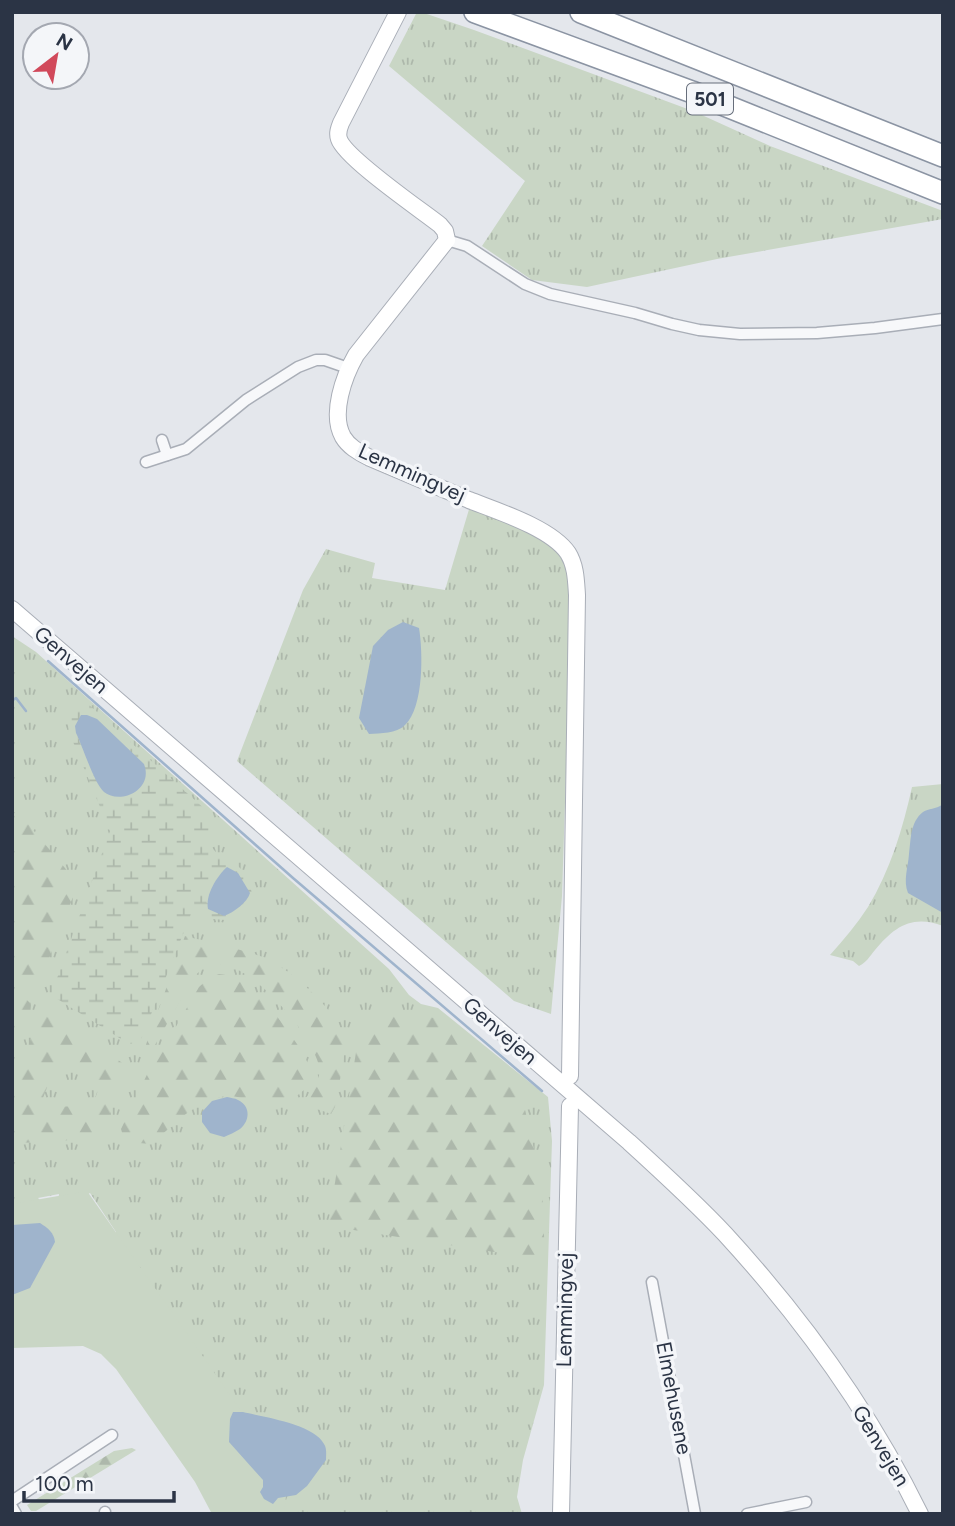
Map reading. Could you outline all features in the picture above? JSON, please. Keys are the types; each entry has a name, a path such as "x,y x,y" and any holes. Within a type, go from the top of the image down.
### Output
{"highway":[{"name":"501","path":"475,12 692,92 943,193"},
{"name":"501","path":"581,12 943,156"}],"street":[{"path":"398,12 341,123 338,136 340,142 352,157 440,225 447,240 467,246 525,285 550,295 635,313 672,324 740,334 817,333 943,319"},
{"name":"Lemmingvej","path":"447,240 348,368 339,405 340,429 355,450 370,458 548,535 569,554 575,569 577,595 570,1076"},
{"path":"146,462 186,449 246,400 298,366 316,360 348,368"},
{"path":"162,440 167,455"},
{"name":"Genvejen","path":"12,609 629,1142 693,1202 753,1266 810,1336 871,1426 920,1514"},
{"name":"Lemmingvej","path":"562,1514 570,1106"},
{"name":"Elmehusene","path":"652,1282 695,1514"},
{"path":"12,1501 112,1435"},
{"path":"747,1514 806,1502"},
{"path":"12,1507 16,1514"}],"green space":[{"path":"417,12 474,30 693,111 770,146 943,211 943,219 717,259 587,287 532,280 482,246 525,181 389,66"},
{"path":"470,506 552,542 571,576 562,896 551,1014 514,1001 237,761 303,590 326,549 375,563 372,578 445,590"},
{"path":"12,636 36,652 389,969 409,995 421,1004 438,1008 548,1097 552,1141 544,1385 523,1460 517,1497 522,1514 267,1514 113,1239 116,1232 90,1193 57,1214 59,1194 38,1198 40,1200 12,1213"},
{"path":"86,702 208,812 211,847 221,857 234,862 248,876 252,894 244,907 225,920 213,919 199,911 191,914 140,1042 129,1044 51,995 110,831 69,732 70,717","holes":["76,733 113,797 94,777","222,872 239,907 224,916 206,902"]},
{"path":"943,784 943,926 922,921 904,925 889,935 859,966 853,961 830,955 864,913 883,879 900,833 912,787"},
{"path":"12,812 23,818 75,880 76,889 36,992 12,985"},
{"path":"185,936 244,951 273,962 298,980 333,1016 341,1028 345,1044 335,1107 331,1114 301,1103 319,1077 319,1066 314,1052 304,1035 274,998 257,982 223,964 208,966 196,975 150,1054 143,1053"},
{"path":"219,974 233,976 241,981 274,1013 307,1061 310,1073 308,1084 301,1093 284,1101 230,1096 211,1100 183,1116 151,1144 124,1139 121,1129 153,1062 199,987"},
{"path":"12,995 31,1004 23,1033 12,1045"},
{"path":"40,1013 52,1013 128,1067 101,1136 53,1142 12,1143 12,1093","holes":["59,1057 99,1087 93,1105 39,1108"]},
{"path":"385,1014 438,1018 519,1083 542,1185 545,1260 328,1226 358,1040"},
{"path":"87,1191 288,1478 284,1514 212,1514 195,1482 116,1369 101,1354 83,1346 12,1348 12,1204"},
{"path":"132,1448 136,1450 36,1511 31,1511 27,1505 114,1451"}],"water":[{"path":"403,622 419,628 421,679 416,706 401,728 369,734 359,718 373,646 388,630"},
{"path":"81,715 97,719 144,764 144,781 134,793 111,796 100,787 76,733 75,726"},
{"path":"943,804 943,913 908,893 906,879 913,826 923,812"},
{"path":"227,867 238,873 250,893 240,907 224,916 208,909 208,898 219,875"},
{"path":"227,1097 242,1103 248,1114 240,1129 224,1137 210,1133 202,1122 202,1112 212,1101"},
{"path":"40,1223 50,1231 55,1242 30,1288 12,1295 12,1225"},
{"path":"233,1412 275,1419 310,1431 325,1446 326,1460 307,1486 296,1495 278,1498 273,1504 264,1499 260,1492 263,1480 229,1442"}],"waterway":[{"path":"48,661 293,878 542,1091"},
{"path":"12,704 16,698 26,711"},
{"path":"12,712 12,722"}]}
